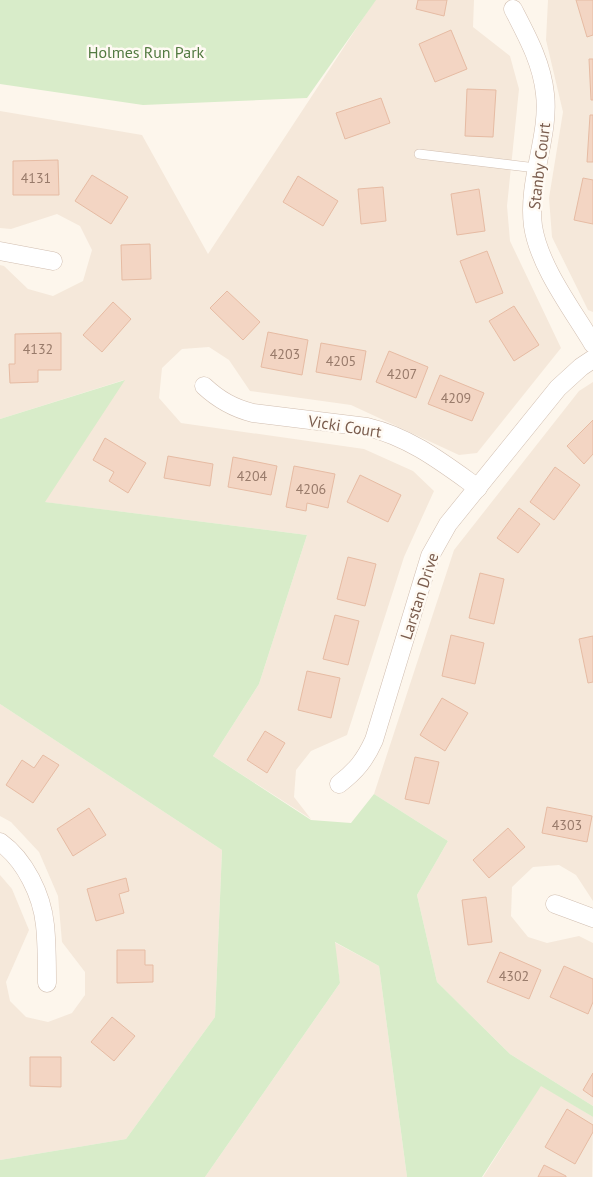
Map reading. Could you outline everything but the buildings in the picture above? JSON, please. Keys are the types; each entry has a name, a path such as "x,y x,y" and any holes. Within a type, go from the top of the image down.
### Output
{"street":[{"name":"Stanby Court","path":"514,9 536,56 546,95 545,116 532,202 533,226 539,249 548,268 593,344"},
{"path":"0,251 53,261"},
{"name":"Larstan Drive","path":"339,784 353,773 365,758 374,740 434,548 448,524 558,388 593,359"},
{"name":"Vicki Court","path":"204,386 226,404 253,413 367,426 385,431 402,438 438,459 478,488"},
{"path":"0,842 20,863 32,882 41,903 45,924 48,983"},
{"path":"555,904 593,918"}],"lane":[{"path":"419,154 536,168"}],"shaded area":[{"path":"375,0 474,0 473,27 510,56 519,89 507,206 510,241 561,348 477,453 459,455 351,405 250,391 229,360 209,347 182,349 162,368 159,398 181,423 364,449 413,471 434,491 404,557 347,735 311,751 296,770 294,797 311,819 213,756 259,684 307,535 44,502 124,380 0,419 0,265 4,266 28,289 53,296 83,281 92,250 80,226 57,214 11,229 0,228 0,111 142,135 208,254"},
{"path":"548,0 593,0 593,312 588,310 552,237 549,198 563,112 546,40"},
{"path":"593,382 593,901 576,875 559,865 533,867 512,887 511,916 528,937 547,943 579,936 593,943 593,1106 510,1054 437,982 417,895 448,841 374,794 454,550 579,391"},
{"path":"0,704 222,850 215,1017 126,1139 0,1160 0,875 12,889 29,930 6,982 10,1001 26,1017 48,1022 72,1013 85,995 85,972 62,942 58,896 39,852 11,822 0,816"},
{"path":"334,942 379,966 407,1177 205,1177 340,983"},
{"path":"541,1085 593,1117 592,1177 483,1177"}],"green space":[{"name":"Holmes Run Park","path":"0,0 376,0 307,98 143,105 0,84"},
{"path":"125,380 45,502 307,535 259,684 213,756 311,820 351,823 374,794 448,841 417,895 437,982 510,1054 593,1106 593,1117 541,1086 482,1177 407,1177 379,966 335,942 340,983 205,1177 0,1177 0,1160 126,1139 215,1017 222,850 0,704 0,419"}]}
